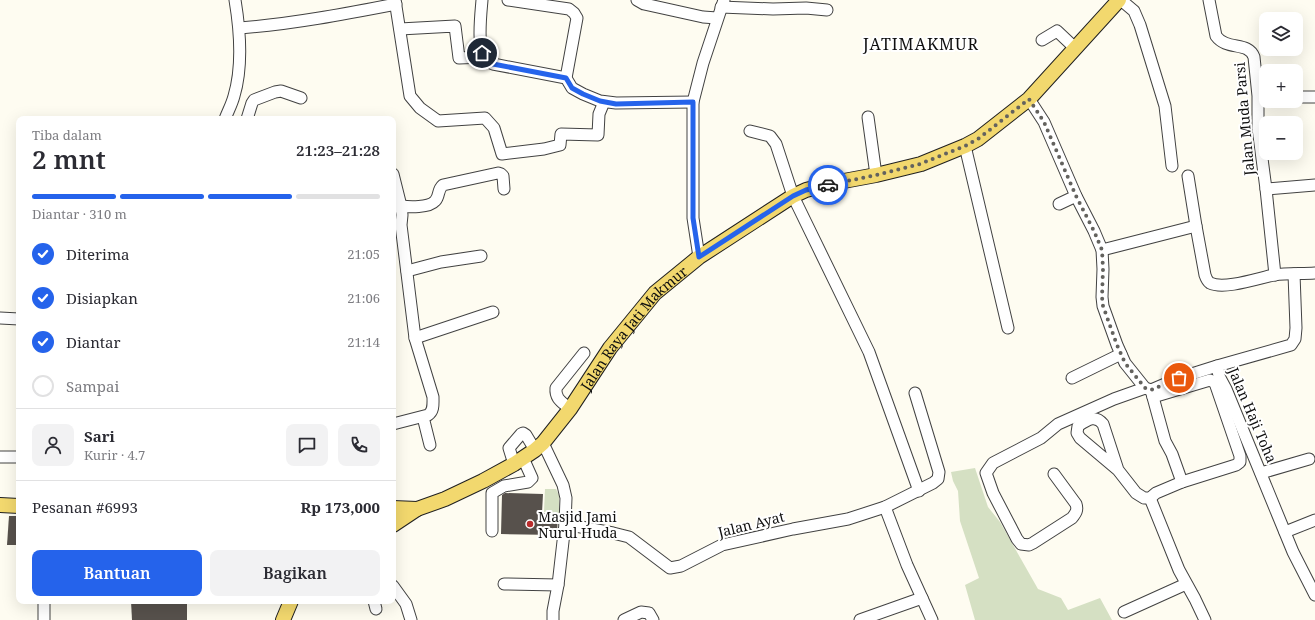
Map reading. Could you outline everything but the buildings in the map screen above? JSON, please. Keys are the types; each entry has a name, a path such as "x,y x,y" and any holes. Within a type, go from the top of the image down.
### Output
{"main road":[{"name":"Jalan Raya Jati Makmur","path":"396,508 417,508 445,499 483,482 519,461 539,446 570,409 610,348 655,293 699,257 793,196 806,190 833,183 876,175 920,164 965,146 978,139 1029,99 1120,0"},
{"path":"0,505 16,506"},
{"path":"396,523 417,508"},
{"path":"283,620 290,604"}],"street":[{"path":"226,116 234,96 238,74 240,28 235,0"},
{"path":"482,0 480,33 482,53 486,60 493,64 566,78"},
{"path":"508,0 569,9 574,13 577,18 566,78 572,88 604,102 616,104 693,102"},
{"path":"637,0 644,4 703,17 717,18"},
{"path":"1120,0 1134,11 1140,25 1165,106 1172,166"},
{"name":"Jalan Muda Parsi","path":"1209,0 1216,36 1220,41 1248,49 1252,52 1259,81"},
{"path":"240,28 308,20 395,2 410,96 420,108 438,121 485,118 494,128 502,154 544,149 560,145 561,134 598,135 599,114 604,102"},
{"path":"699,257 693,218 693,102 703,63 723,3 773,9 806,8 827,10"},
{"path":"400,29 455,26 459,58 484,57"},
{"path":"1042,40 1057,31 1075,48"},
{"path":"248,116 254,100 275,92 281,91 301,98"},
{"path":"1303,97 1315,97"},
{"path":"1029,99 1044,122 1076,196 1102,250 1103,306 1125,363 1150,392 1165,442 1172,454 1182,482"},
{"name":"Jalan Muda Parsi","path":"1260,108 1258,128 1275,275"},
{"path":"868,117 876,175"},
{"path":"750,131 770,136 776,144 793,196 869,352 919,491"},
{"path":"965,146 1008,328"},
{"path":"397,207 431,204 438,196 439,188 443,185 498,173 503,176 504,189"},
{"path":"1188,176 1204,272 1206,279 1209,282 1226,284 1251,282 1275,275 1315,273"},
{"path":"1266,189 1315,185"},
{"path":"1059,204 1076,196"},
{"path":"396,423 423,417 432,412 434,405 433,397 414,338 401,225 402,215 397,207"},
{"path":"1102,250 1196,226"},
{"path":"407,271 441,262 481,256"},
{"path":"1217,366 1291,345 1295,339 1296,328 1294,274"},
{"path":"414,338 493,312"},
{"path":"0,318 16,319"},
{"path":"570,409 557,398 556,388 584,353"},
{"path":"1072,378 1121,354"},
{"name":"Jalan Haji Toha","path":"1150,392 1179,378 1217,366 1219,376 1226,389 1293,552 1315,595"},
{"path":"1054,474 1076,504 1076,512 1072,518 1029,545 1021,544 993,493 987,476 986,473 993,463 1041,438 1058,424 1114,399 1210,380 1215,383 1240,456 1240,462 1236,466 1182,482 1156,493 1150,498 1144,498 1136,493 1118,470 1080,438 1077,433 1078,426 1093,418 1100,420 1103,424 1118,470"},
{"name":"Jalan Ayat","path":"565,524 613,532 629,537 670,568 681,566 722,545 793,529 848,519 885,507 919,491 938,479 939,472 914,393"},
{"path":"423,417 430,445"},
{"path":"492,493 504,486 528,482 532,478 509,448 520,434 526,435 539,446 564,485 566,498 565,524 553,620"},
{"path":"0,457 16,457"},
{"path":"1261,473 1309,460"},
{"path":"483,482 492,493 492,531"},
{"path":"1150,498 1179,570 1205,620"},
{"path":"885,507 907,565 932,620"},
{"path":"1285,532 1315,520"},
{"path":"504,584 558,585"},
{"path":"1124,612 1186,584"},
{"path":"396,590 406,604 411,620"},
{"path":"860,620 922,598"},
{"path":"44,604 44,620"},
{"path":"624,620 641,612 649,613 653,620"}],"green space":[{"path":"975,468 988,507 1000,522 1038,589 1061,598 1068,610 1100,598 1112,620 975,620 965,585 979,578 960,521 958,491 953,481 951,472"},
{"path":"545,489 556,489 559,495 559,513 544,512"}],"way so far":[{"path":"828,185 920,164 965,146 978,139 1029,99 1044,122 1076,196 1102,250 1103,306 1125,363 1141,384 1145,388 1151,390 1179,378"}],"place":[{"name":"Masjid Jami Nurul Huda","path":"530,524"}],"district":[{"name":"JATIMAKMUR","path":"921,44"}],"route":[{"path":"482,53 486,60 493,64 566,78 572,88 600,101 616,104 693,102 693,218 699,257 793,196 806,190 828,185"}]}
